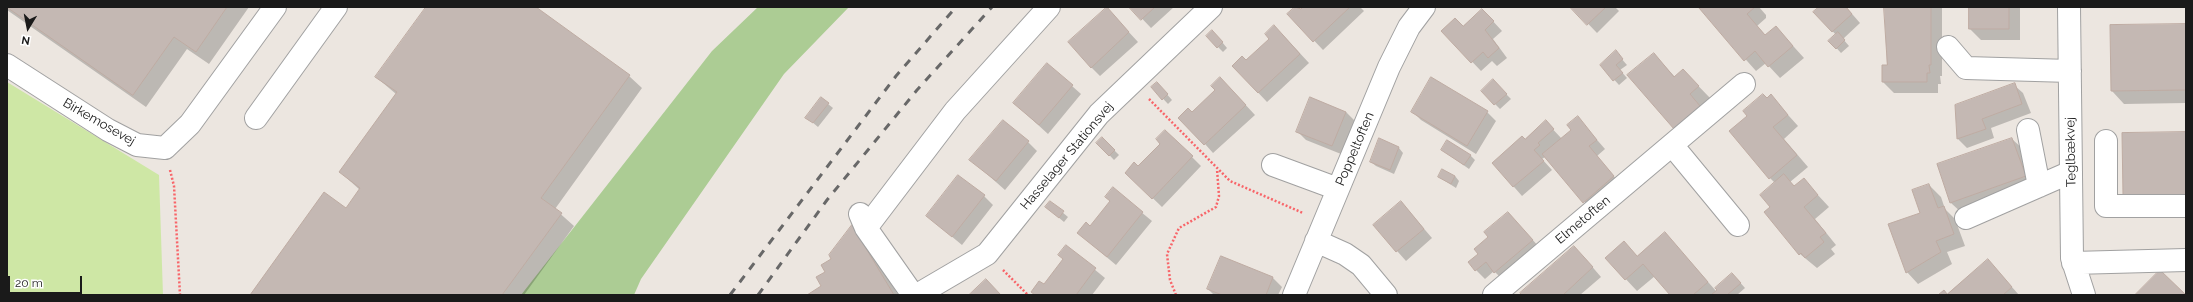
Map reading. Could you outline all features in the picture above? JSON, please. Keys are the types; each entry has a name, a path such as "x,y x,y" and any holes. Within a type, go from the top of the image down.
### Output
{"street":[{"path":"164,148 190,124 275,7"},
{"path":"256,118 336,7"},
{"path":"913,295 863,221 955,111 1049,7"},
{"name":"Hasselager Stationsvej","path":"917,295 987,254 1099,114 1210,7"},
{"name":"Poppeltoften","path":"1294,295 1389,67 1409,27 1424,7"},
{"name":"Teglbækvej","path":"2069,7 2073,263 2084,295"},
{"path":"1948,47 1966,68 2070,71"},
{"name":"Birkemosevej","path":"7,65 108,130 137,145 164,148"},
{"name":"Elmetoften","path":"1494,295 1744,84"},
{"path":"2028,130 2039,186"},
{"path":"2106,141 2106,206 2186,206"},
{"path":"1672,145 1738,225"},
{"path":"1273,165 1338,189"},
{"path":"1966,218 2071,172"},
{"path":"2071,198 2106,199"},
{"path":"1320,231 1345,254 1361,265 1386,295"},
{"path":"2073,263 2186,260"}],"path":[{"path":"1132,82 1230,181 1320,231"},
{"path":"164,148 174,186 180,295"},
{"path":"1176,295 1170,280 1167,254 1179,228 1216,207 1219,196 1217,168"},
{"path":"987,254 1028,295"}],"green space":[{"path":"758,7 849,7 784,74 641,279 634,295 521,295 712,51"},
{"path":"7,82 159,175 163,295 7,295"}],"building":[{"path":"7,7 227,7 196,52 174,37 133,95"},
{"path":"426,7 536,7 630,75 541,198 562,213 502,295 250,295 324,192 346,208 360,188 339,172 397,92 375,77"},
{"path":"1107,7 1129,32 1091,68 1068,42"},
{"path":"1129,7 1155,7 1141,20"},
{"path":"1295,7 1301,9 1303,7 1350,7 1313,42 1287,14"},
{"path":"1570,7 1606,7 1587,25"},
{"path":"1755,7 1747,14 1765,35 1776,26 1793,46 1768,67 1755,51 1744,61 1699,8"},
{"path":"1819,7 1846,7 1852,14 1832,32 1813,12"},
{"path":"1884,7 1931,7 1931,65 1929,65 1930,73 1927,73 1927,82 1882,82 1882,65 1887,65"},
{"path":"1969,7 2009,7 2009,29 1969,29"},
{"path":"1482,9 1494,21 1485,30 1499,48 1488,58 1483,52 1471,63 1441,31 1455,18 1463,26"},
{"path":"2186,24 2186,90 2111,91 2110,25"},
{"path":"1274,25 1300,54 1258,93 1232,66 1242,56 1246,60 1269,39 1265,34"},
{"path":"1212,30 1223,42 1217,48 1206,36"},
{"path":"1838,32 1845,40 1836,49 1828,41"},
{"path":"1616,50 1623,59 1616,65 1623,73 1613,81 1600,65"},
{"path":"1654,53 1674,77 1683,69 1699,86 1690,94 1700,106 1674,129 1627,75"},
{"path":"1047,63 1073,85 1039,125 1013,103"},
{"path":"1220,77 1246,105 1204,145 1178,118 1188,108 1192,112 1215,90 1211,86"},
{"path":"1431,77 1488,111 1467,146 1411,112"},
{"path":"1493,79 1507,94 1494,105 1481,91"},
{"path":"1157,82 1168,94 1162,100 1151,87"},
{"path":"2015,83 2022,104 1982,119 1986,129 1957,139 1955,105"},
{"path":"1763,94 1767,98 1771,94 1788,115 1773,127 1797,155 1769,179 1729,131 1747,116 1743,111"},
{"path":"821,97 829,103 813,123 805,118"},
{"path":"1310,97 1346,112 1332,146 1296,132"},
{"path":"1578,116 1597,140 1589,146 1614,176 1583,203 1542,154 1571,130 1567,125"},
{"path":"1003,120 1029,141 996,181 969,160"},
{"path":"1546,120 1554,129 1538,143 1540,145 1534,150 1544,161 1513,187 1492,163 1522,136 1525,139"},
{"path":"1165,130 1193,156 1152,199 1125,173 1134,162 1138,166 1160,144 1156,139"},
{"path":"2186,132 2186,195 2123,195 2122,133"},
{"path":"1102,137 1115,150 1109,156 1096,143"},
{"path":"1379,138 1399,147 1390,170 1370,162"},
{"path":"2012,138 2026,176 1950,203 1937,164"},
{"path":"1447,140 1471,155 1464,165 1441,150"},
{"path":"1442,169 1455,176 1451,184 1438,177"},
{"path":"1784,174 1794,186 1804,178 1818,195 1804,207 1826,233 1820,237 1824,242 1805,258 1801,253 1799,255 1764,212 1770,207 1760,195"},
{"path":"958,175 985,195 952,237 926,216"},
{"path":"1929,184 1938,208 1944,206 1954,234 1936,241 1941,252 1906,273 1888,224 1920,213 1912,190"},
{"path":"1113,187 1143,212 1107,257 1077,233 1086,222 1090,226 1110,201 1105,197"},
{"path":"1050,201 1064,211 1059,218 1045,207"},
{"path":"1401,201 1424,229 1396,252 1373,225"},
{"path":"1508,212 1533,240 1494,273 1486,262 1475,271 1468,262 1478,254 1474,249 1488,237 1484,232"},
{"path":"852,225 894,295 807,295 821,286 816,277 825,272 821,265 831,259 829,255"},
{"path":"1665,232 1708,282 1693,295 1670,295 1643,264 1625,280 1605,258 1624,241 1637,256"},
{"path":"1066,245 1096,268 1076,295 1035,295 1031,292 1039,281 1044,284 1063,259 1058,255"},
{"path":"1574,246 1593,267 1563,295 1522,295 1520,293"},
{"path":"1221,256 1273,277 1266,295 1222,295 1207,289"},
{"path":"1988,259 2012,287 2003,295 1938,295 1944,290 1947,294"},
{"path":"2160,270 2186,295 2135,295"},
{"path":"1732,273 1741,283 1727,295 1711,295 1717,290 1715,288"},
{"path":"986,279 1001,295 969,295"}],"railway":[{"path":"730,295 896,76 956,7"},
{"path":"758,295 827,200 917,90 992,7"}]}
